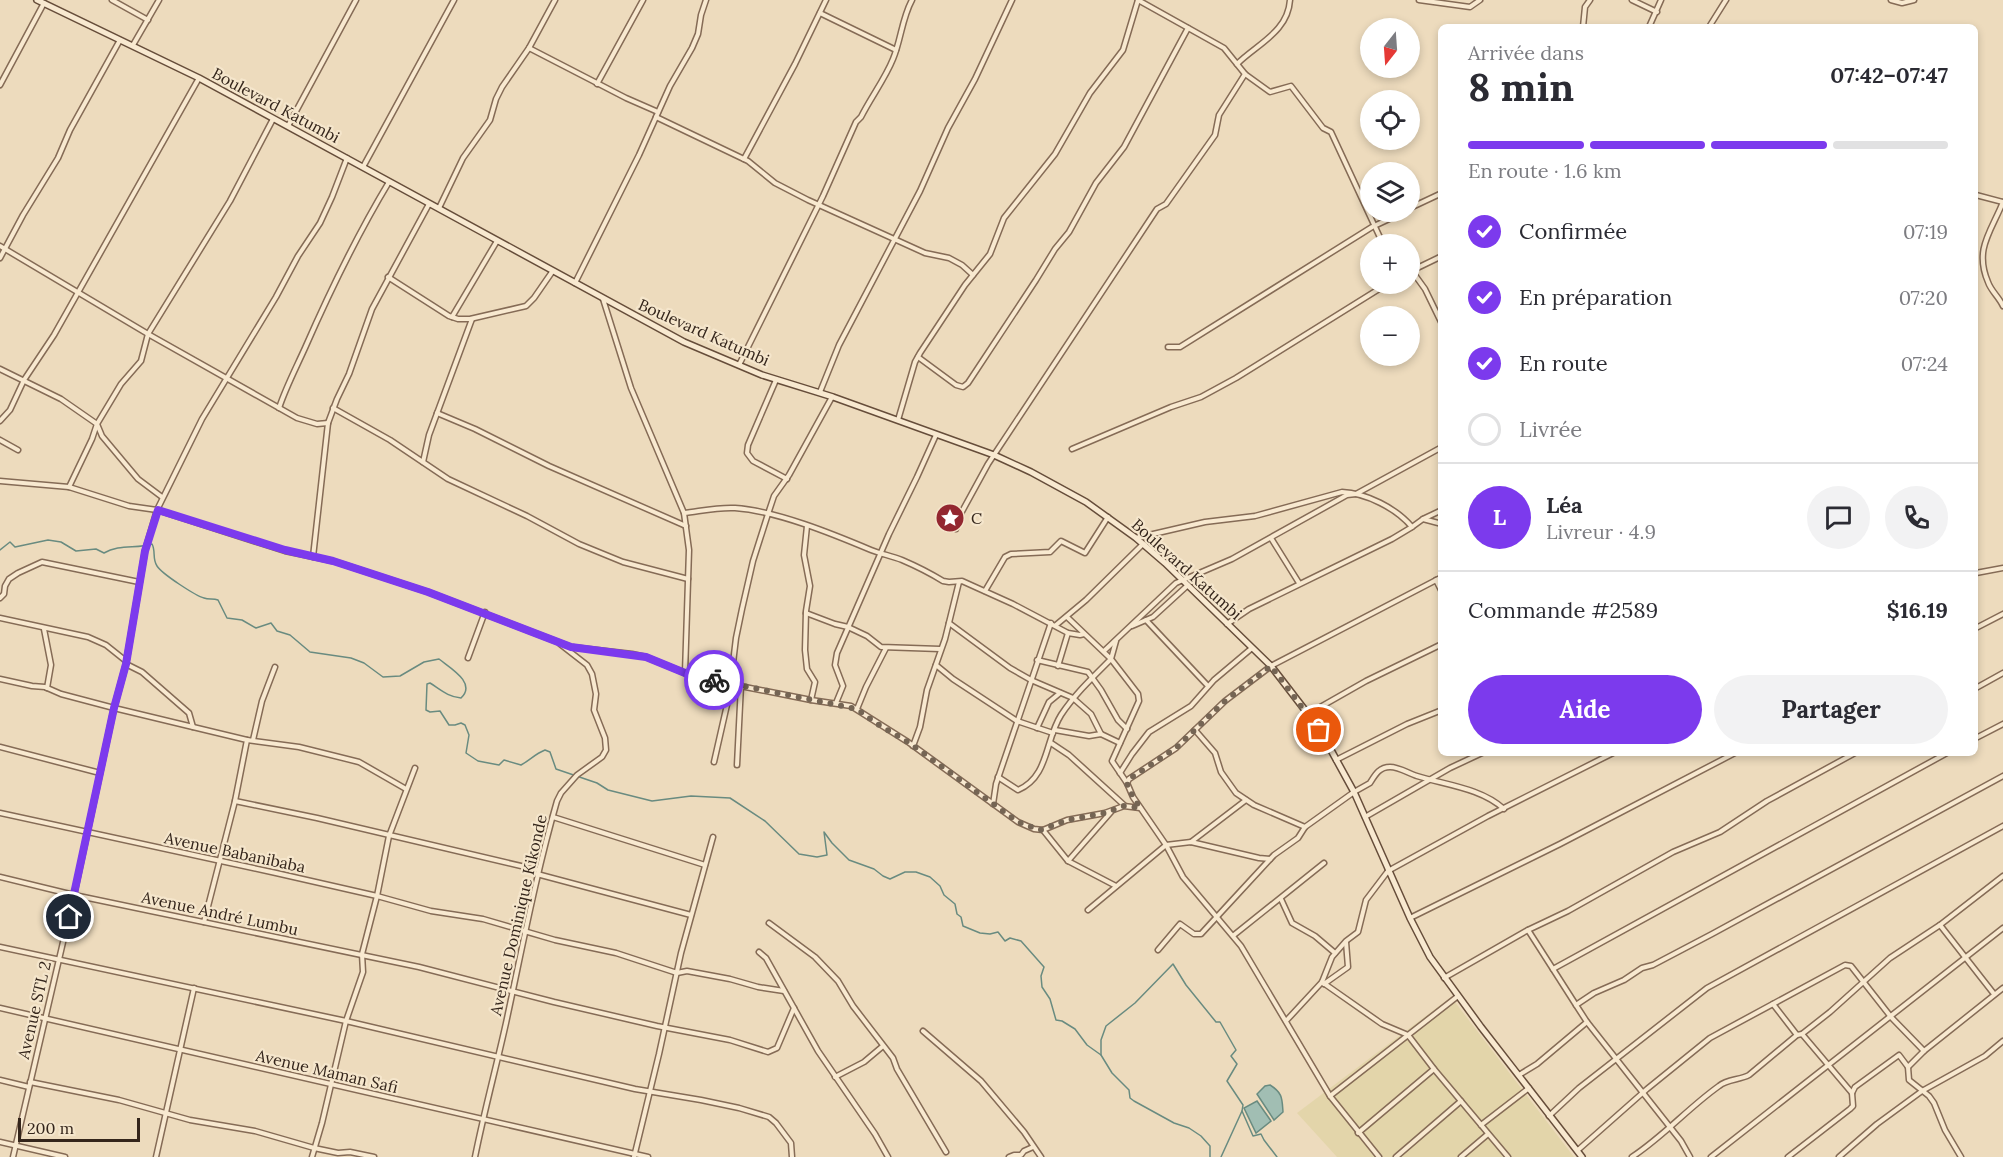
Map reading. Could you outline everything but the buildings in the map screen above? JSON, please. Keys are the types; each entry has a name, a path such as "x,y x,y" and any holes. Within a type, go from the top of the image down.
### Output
{"street":[{"name":"Boulevard Katumbi","path":"37,0 200,78 498,240 574,284 675,337 739,365 994,455 1049,481 1108,517 1136,538 1189,585 1271,666 1308,714 1354,792 1410,918 1444,978 1582,1157"},
{"path":"112,0 148,20"},
{"path":"133,45 159,0"},
{"path":"288,126 356,0"},
{"path":"363,167 454,0"},
{"path":"439,208 464,158 490,120 502,87 529,48 555,0"},
{"path":"597,84 643,0"},
{"path":"574,284 639,155 675,76 692,48 698,34 706,0"},
{"path":"744,159 825,0"},
{"path":"739,365 819,204 856,122 887,73 912,0"},
{"path":"820,393 844,335 920,191 948,128 1012,0"},
{"path":"898,420 918,357 972,275 990,254 1004,218 1055,154 1090,93 1123,50 1138,0 1224,48 1245,74 1270,92 1291,86 1323,128 1331,132 1378,234"},
{"path":"1237,64 1274,35 1289,12 1290,0"},
{"path":"1419,0 1470,7 1480,0"},
{"path":"1583,24 1585,7 1590,0"},
{"path":"1632,0 1657,12"},
{"path":"1651,24 1661,0"},
{"path":"1711,24 1726,0"},
{"path":"1891,0 1902,3 1914,0"},
{"path":"0,85 44,3"},
{"path":"820,13 896,50"},
{"path":"918,357 956,385 963,387 968,383 1054,249 1068,232 1096,183 1124,147 1188,28"},
{"path":"0,258 58,158 70,130 120,40"},
{"path":"529,48 597,84 658,112"},
{"path":"956,529 959,518 994,455 1157,209 1166,204 1215,135 1219,116 1245,74"},
{"path":"0,421 10,410 24,380 54,335 200,78"},
{"path":"656,117 744,159 775,183 925,253 949,258 965,267 972,275"},
{"path":"69,486 97,424 121,384 141,362 148,334 230,201 273,119"},
{"path":"158,510 202,419 276,297 298,256 320,223 346,158"},
{"path":"279,408 338,278 368,217 389,182"},
{"path":"1420,203 1438,195"},
{"path":"1978,196 2003,202 1997,217 1992,222 1982,256 1989,286 1999,297 2003,306"},
{"path":"313,557 328,423 349,374 372,309 429,204"},
{"path":"1168,347 1180,347 1383,222"},
{"path":"452,317 498,240"},
{"path":"0,246 148,334 297,418 317,424 328,423"},
{"path":"1420,267 1438,258"},
{"path":"388,277 452,317 472,319 526,306 552,272"},
{"path":"1420,283 1438,314"},
{"path":"1072,449 1171,407 1201,397 1236,378 1371,294"},
{"path":"603,299 631,388 684,513 688,541 685,673"},
{"path":"423,462 427,441 472,319"},
{"path":"0,369 61,399 97,424 102,436 138,479 162,498"},
{"path":"777,379 748,445 747,453 753,461 787,479"},
{"path":"714,762 731,683 742,609 753,561 768,514 774,496 787,479 832,396"},
{"path":"333,408 379,433 448,479 527,516 585,547 623,562 688,579"},
{"path":"437,413 567,474 686,526"},
{"path":"836,704 843,686 835,665 836,658 892,526 909,495 936,435"},
{"path":"0,440 18,450"},
{"path":"1104,651 1166,591 1182,580 1232,559 1347,495 1356,494 1438,449"},
{"path":"0,481 69,486 129,506 158,510 285,550 333,561 485,612 581,649 646,657 685,673 857,709 1027,827 1043,830 1067,820 1111,812 1124,806 1140,808"},
{"path":"1136,538 1205,522 1255,516 1342,492 1356,494 1381,504 1405,518 1412,527"},
{"path":"684,513 733,508 768,514 846,538 882,554 903,560 943,581 959,582 985,591 1068,633 1080,636 1084,634"},
{"name":"Avenue STL 2","path":"13,1157 126,663 145,551 158,510"},
{"path":"1227,624 1249,609 1375,548 1438,512"},
{"path":"985,591 1001,563 1011,554 1050,552 1061,541 1085,553 1108,517"},
{"path":"1423,519 1438,524"},
{"path":"807,526 804,555 810,586 806,613 805,650 807,669 815,682 811,700"},
{"path":"1271,538 1299,584"},
{"path":"1056,625 1143,544"},
{"path":"0,598 4,594 9,579 42,562 139,582"},
{"path":"1978,573 2003,568"},
{"path":"1126,783 1137,773 1176,748 1225,701 1271,666 1436,580 1438,584"},
{"path":"913,746 959,582"},
{"path":"1128,628 1146,620 1189,585"},
{"path":"468,658 485,612"},
{"path":"806,613 848,627 886,648 941,649"},
{"path":"1978,627 2003,614"},
{"path":"0,618 98,640 141,672 189,713 193,727"},
{"path":"1066,618 1104,651 1138,694 1137,708 1112,761 1140,808 1166,845 1183,877 1234,935 1330,1096 1378,1157"},
{"path":"1146,620 1208,686"},
{"path":"949,623 1010,668 1031,680 1073,698 1091,714 1101,734"},
{"path":"993,804 998,777 1051,623"},
{"path":"35,627 45,636"},
{"path":"44,629 51,665 47,688"},
{"path":"1058,666 1068,633"},
{"name":"Avenue Dominique Kikonde","path":"475,1157 538,872 557,801 577,775 602,757 606,750 605,738 594,710 596,694 592,674 587,665 554,640"},
{"path":"998,777 1014,789 1018,790 1027,786 1042,765 1061,715 1073,698 1111,659 1116,641"},
{"path":"1308,714 1366,681 1438,646"},
{"path":"857,709 886,648"},
{"path":"1120,773 1149,732 1191,706 1208,686 1252,648"},
{"path":"1037,660 1086,671 1118,720 1127,729"},
{"path":"936,665 952,679 1017,721 1054,732 1089,736 1101,734 1120,742"},
{"path":"204,922 250,740 275,667"},
{"path":"1978,687 2003,673"},
{"path":"0,679 47,688 61,694 193,727 250,740 299,747 359,762 406,789"},
{"path":"737,765 741,685"},
{"path":"1037,728 1050,702 1060,693"},
{"path":"1335,760 1407,724 1438,712"},
{"path":"1978,737 2003,724"},
{"path":"1195,730 1215,753 1221,772 1236,793 1246,800 1305,827"},
{"path":"1051,742 1069,755 1124,806"},
{"path":"0,747 100,774"},
{"path":"1365,817 1476,756"},
{"path":"1323,983 1335,953 1358,932 1366,900 1388,871 1453,834 1607,756"},
{"path":"1410,918 1560,844 1729,756"},
{"path":"1444,978 1673,852 1720,831 1767,801 1850,756"},
{"path":"1553,969 1942,756"},
{"path":"1158,950 1179,925 1182,924 1198,935 1270,859 1291,845 1305,827 1370,783 1377,771 1388,767 1488,798 1504,809"},
{"path":"312,1157 346,1021 362,977 364,968 362,954 377,896 388,836 415,768"},
{"path":"1576,1005 1594,993 1712,934 2003,776"},
{"path":"1191,842 1246,800"},
{"path":"235,801 443,847 691,915"},
{"path":"1068,861 1111,812"},
{"name":"Avenue Babanibaba","path":"0,813 377,896 431,911 483,919 563,942 616,953 677,973 687,971 784,991"},
{"path":"554,817 705,865"},
{"path":"1549,1116 1579,1088 1707,987 2003,826"},
{"path":"1043,830 1068,861 1116,886"},
{"path":"634,1155 691,915 713,837"},
{"path":"1088,910 1166,845 1191,842 1270,859"},
{"path":"1258,858 1266,864"},
{"path":"1234,935 1324,863"},
{"path":"1632,1157 1645,1150 1721,1084 1742,1079 1749,1074 1830,1012 1890,958 1940,925 2003,876"},
{"name":"Avenue André Lumbu","path":"0,878 362,954 664,1028 730,1040 771,1051 779,1044 794,1008"},
{"path":"1281,899 1292,923 1315,936 1335,953"},
{"path":"769,923 815,957 838,981 853,1006 893,1058 897,1069 946,1152"},
{"path":"1940,925 1994,994"},
{"path":"1711,1157 2003,928"},
{"path":"1528,930 1587,1022 1681,1140 1690,1157"},
{"path":"1286,1021 1323,983 1348,967 1346,941"},
{"path":"0,947 346,1021 770,1117 791,1143 792,1157"},
{"path":"759,952 765,958 818,1051 888,1157"},
{"path":"1578,1150 1710,1038 1847,964 1851,966 1891,1017 1924,1051"},
{"path":"1323,983 1372,1018 1408,1035 1508,1157"},
{"path":"156,1157 194,988"},
{"path":"1908,1067 1924,1051 2003,988"},
{"path":"1330,1096 1458,996"},
{"path":"1773,1004 1852,1093"},
{"name":"Avenue Maman Safi","path":"0,1008 648,1157"},
{"path":"1519,1075 1537,1064 1587,1022"},
{"path":"923,1031 981,1081 1015,1121 1041,1157"},
{"path":"1839,1157 1877,1124 1922,1091 1985,1056 2003,1041"},
{"path":"836,1077 864,1062 884,1046"},
{"path":"1788,1157 1850,1109 1853,1106 1852,1093 1855,1087 1899,1054 1908,1067 1909,1080 1934,1103 1945,1130 1961,1157"},
{"path":"1358,1133 1434,1069"},
{"path":"0,1080 119,1100 190,1120 255,1131 315,1148 374,1157"},
{"path":"1481,1125 1528,1088"},
{"path":"1396,1157 1461,1101"},
{"path":"1461,1157 1488,1134"},
{"path":"0,1142 65,1157"},
{"path":"1010,1157 1021,1155 1024,1150 1033,1147"}],"shaded area":[{"path":"1451,997 1574,1157 1337,1157 1297,1113"},
{"path":"1270,1085 1280,1094 1282,1103 1283,1112 1274,1120 1257,1094 1265,1086"},
{"path":"1257,1101 1271,1121 1256,1133 1244,1108"}],"waterway":[{"path":"0,550 10,542 15,547 48,540 61,542 76,551 96,549 104,553 116,548 152,544 154,558 160,570 194,593 206,599 218,600 227,618 242,620 256,628 271,623 277,631 290,635 310,652 351,658 364,663 383,677 400,676 424,662 439,659 464,681 465,692 461,698 456,697 430,683 427,684 426,710 440,711 449,725 461,723 465,725 469,735 466,753 478,761 499,765 504,760 521,765 545,750 550,752 556,769 597,783 608,790 652,801 691,796 730,798 765,821 799,854 817,857 827,855 824,832 849,860 874,869 890,879 905,872 916,872 930,877 940,886 944,895 955,904 963,926 980,933 998,932 1005,941 1010,938 1021,941 1044,967 1041,976 1042,987 1050,999 1056,1020 1075,1029 1087,1045 1101,1055 1112,1073 1129,1090 1130,1098 1201,1136 1210,1146 1210,1157"},
{"path":"1101,1055 1101,1040 1106,1026 1135,1003 1173,964 1186,985 1216,1022 1220,1022 1236,1050 1231,1056 1237,1064 1227,1081 1243,1105 1242,1111 1253,1136 1261,1134 1277,1157"},
{"path":"1221,1157 1242,1111"}],"way so far":[{"path":"714,680 798,698 851,706 908,742 1018,822 1034,830 1043,830 1084,815 1111,812 1124,806 1140,808 1127,786 1129,779 1176,748 1225,701 1271,666 1319,730"}],"place":[{"name":"C","path":"950,518"}],"route":[{"path":"69,917 114,708 126,664 145,551 158,510 285,550 333,561 428,592 571,647 646,657 685,673 714,680"}]}
